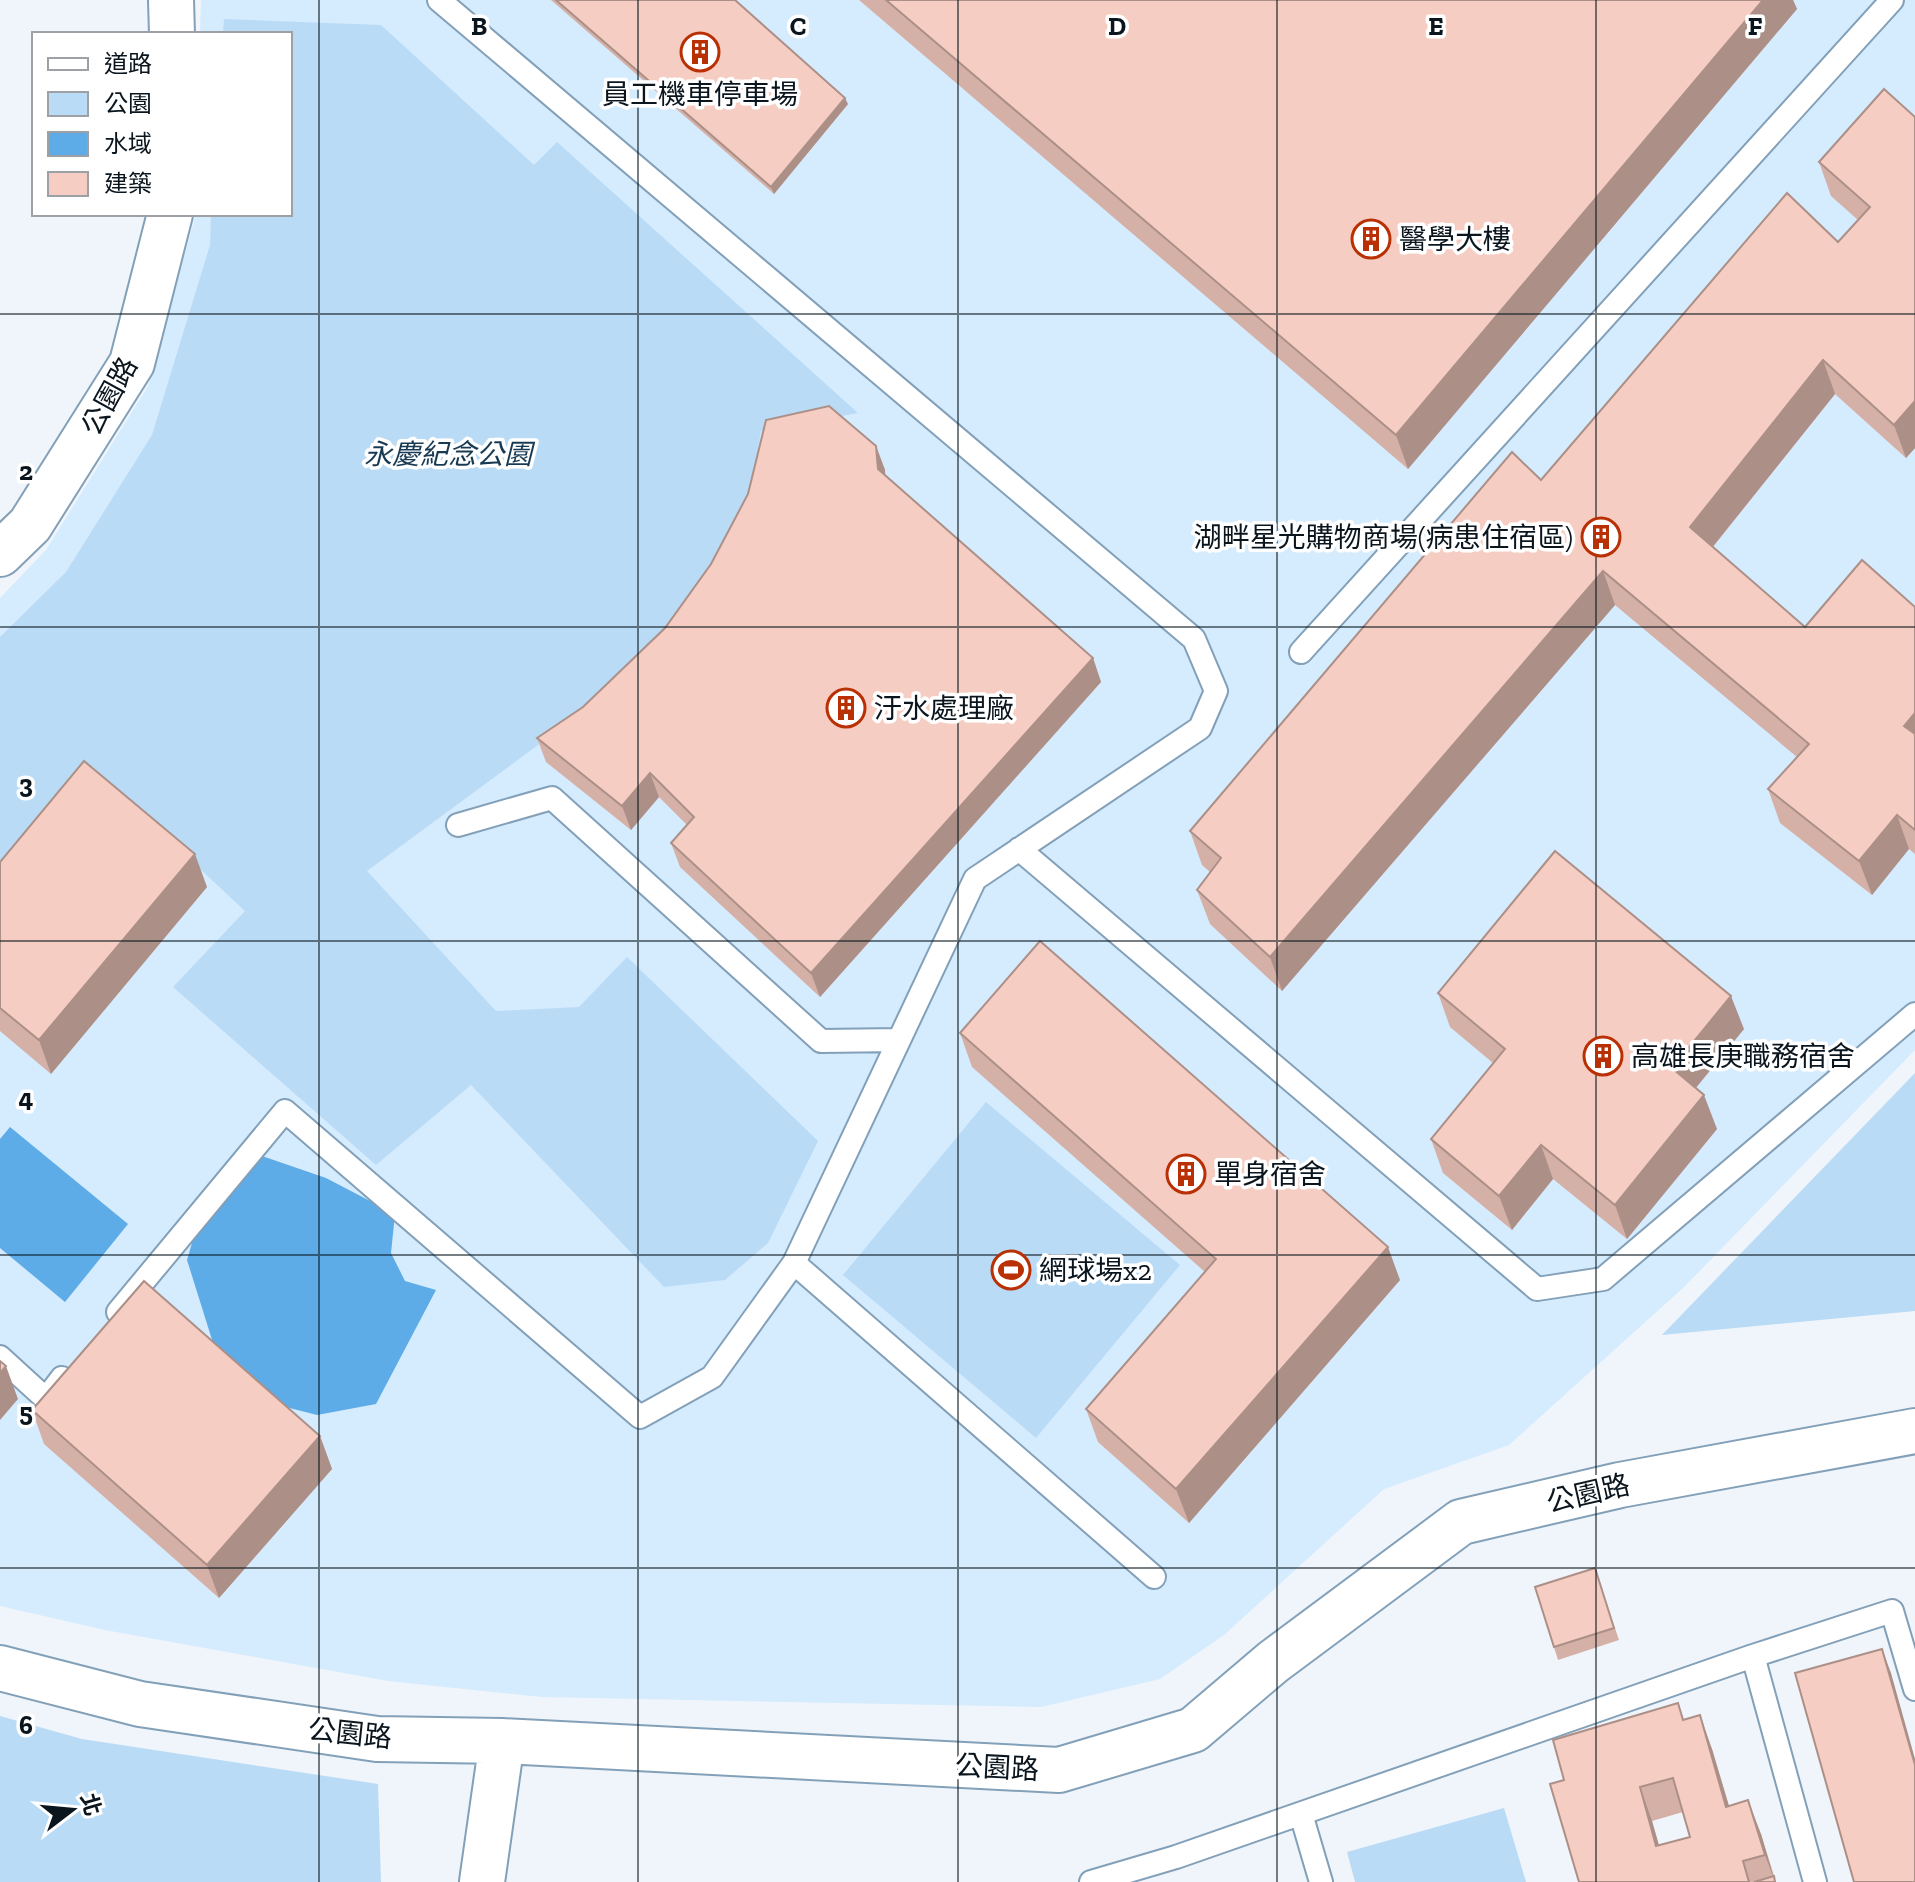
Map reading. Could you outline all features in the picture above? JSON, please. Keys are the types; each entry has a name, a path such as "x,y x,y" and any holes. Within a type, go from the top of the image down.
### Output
{"street":[{"path":"171,0 172,32"},
{"name":"公園路","path":"0,554 30,525 132,363 169,216"},
{"name":"公園路","path":"0,1668 140,1704 361,1737 502,1741 1059,1770 1193,1730 1273,1662 1461,1522 1620,1485 1915,1431"},
{"path":"482,1882 502,1741"}],"lane":[{"path":"105,1327 285,1111 640,1417 712,1377 794,1263 975,879 1200,728 1216,691 1194,639 439,0"},
{"path":"1301,652 1892,0"},
{"path":"458,825 552,798 821,1041 899,1040"},
{"path":"1019,849 1537,1289 1603,1279 1915,1014"},
{"path":"794,1263 1154,1577"},
{"path":"0,1357 46,1399 75,1363"},
{"path":"1091,1882 1301,1814 1753,1656 1892,1611 1915,1689"},
{"path":"1753,1656 1815,1882"},
{"path":"1301,1814 1321,1882"}],"shaded area":[{"path":"201,0 1915,0 1915,1050 1684,1287 1509,1445 1384,1489 1224,1635 1160,1679 1041,1707 542,1697 388,1681 105,1630 0,1606 0,598 46,550 148,386 195,216 292,216 292,32 200,32"}],"green space":[{"name":"永慶紀念公園","path":"224,19 381,25 534,165 557,142 858,413 761,431 748,507 710,580 589,716 538,745 367,871 496,1011 579,1007 627,957 818,1141 768,1243 725,1280 664,1287 471,1085 376,1165 173,987 245,911 92,768 0,883 0,637 66,572 152,435 210,245 211,216 292,216 292,32 223,32"},
{"path":"1915,1073 1915,1311 1662,1335"},
{"name":"網球場x2","path":"986,1102 1180,1265 1036,1438 843,1275"},
{"path":"0,1716 82,1739 378,1784 381,1882 0,1882"},
{"path":"1504,1808 1526,1882 1355,1882 1347,1852"}],"water":[{"path":"10,1127 128,1224 65,1302 0,1248 0,1139"},
{"path":"262,1156 326,1178 395,1214 391,1253 405,1281 436,1290 376,1404 317,1415 274,1404 214,1346 187,1260 197,1226"}],"building":[{"name":"員工機車停車場","path":"556,0 735,0 845,98 771,187"},
{"name":"醫學大樓","path":"886,0 1763,0 1396,435"},
{"name":"湖畔星光購物商場(病患住宿區)","path":"1884,89 1915,117 1915,401 1894,425 1823,360 1690,527 1805,627 1862,560 1915,607 1915,713 1904,726 1915,734 1915,830 1897,815 1859,861 1768,789 1809,744 1603,571 1270,957 1197,890 1221,858 1190,831 1512,452 1541,480 1787,193 1838,242 1870,207 1819,162"},
{"name":"汙水處理廠","path":"829,406 876,446 878,469 1093,658 811,973 671,843 694,817 650,773 622,806 537,738 583,707 665,628 711,564 748,494 766,420"},
{"path":"84,761 195,854 39,1040 0,1008 0,862"},
{"name":"高雄長庚職務宿舍","path":"1555,851 1731,996 1672,1068 1704,1095 1615,1205 1541,1145 1499,1196 1431,1139 1505,1049 1438,993"},
{"name":"單身宿舍","path":"1040,941 1388,1247 1176,1489 1086,1409 1216,1259 960,1033"},
{"path":"144,1281 320,1436 207,1565 32,1410"},
{"path":"1595,1568 1614,1628 1554,1647 1535,1587"},
{"path":"1882,1649 1915,1765 1915,1882 1854,1882 1795,1673"},
{"path":"1678,1703 1683,1720 1700,1715 1726,1807 1748,1800 1765,1855 1743,1861 1749,1882 1579,1882 1550,1784 1564,1780 1553,1740","holes":["1673,1778 1690,1837 1656,1846 1640,1787"]},
{"path":"1774,1876 1775,1882 1754,1882"}],"place":[{"name":"員工機車停車場","path":"700,52"},
{"name":"醫學大樓","path":"1371,239"},
{"name":"湖畔星光購物商場(病患住宿區)","path":"1601,537"},
{"name":"汙水處理廠","path":"846,708"},
{"name":"高雄長庚職務宿舍","path":"1603,1056"},
{"name":"單身宿舍","path":"1186,1174"},
{"name":"網球場x2","path":"1011,1270"}]}
